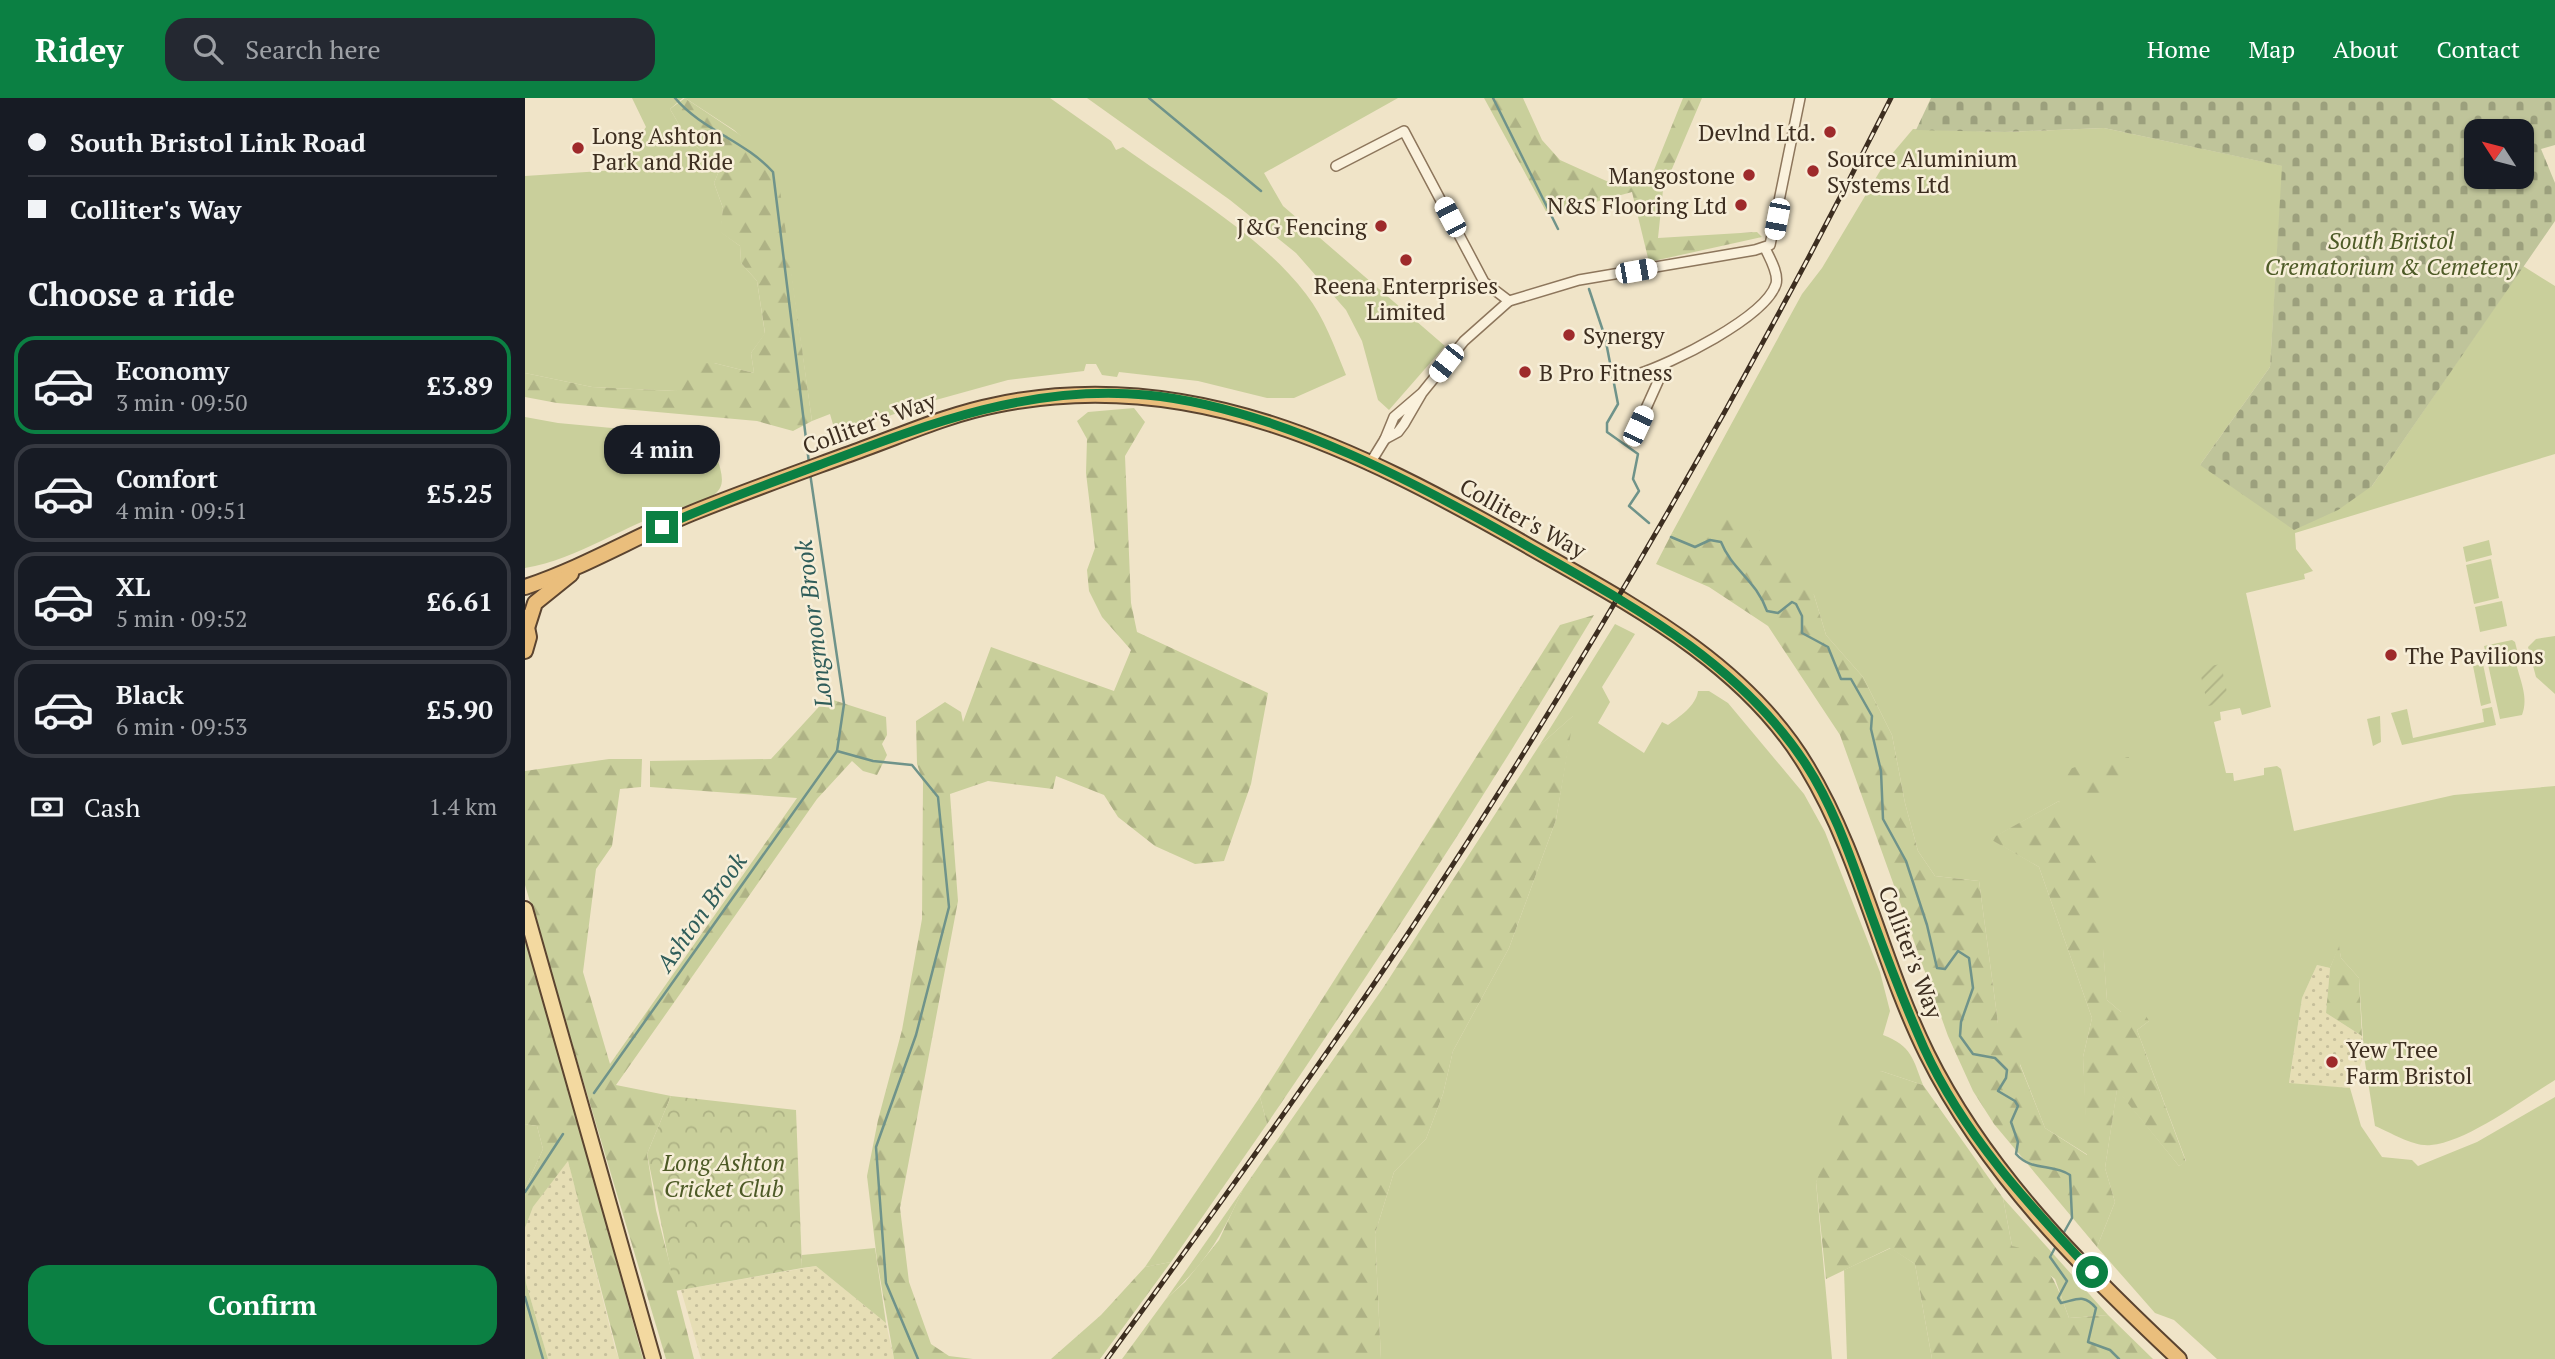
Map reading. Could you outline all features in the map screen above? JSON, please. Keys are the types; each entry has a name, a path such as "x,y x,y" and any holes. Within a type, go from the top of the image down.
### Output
{"highway":[{"name":"Colliter's Way","path":"525,587 685,516 942,419 992,405 1061,395 1118,393 1186,400 1226,409 1259,419 1369,465 1459,507 1654,621 1708,657 1758,705 1806,764 1846,843 1910,1016 1956,1106 2001,1171 2045,1222 2179,1359"},
{"name":"Colliter's Way","path":"527,620 530,611 542,596 592,559"},
{"path":"525,579 592,559"},
{"path":"525,651 527,620"}],"main road":[{"path":"525,909 653,1359"}],"street":[{"path":"1369,465 1385,439 1398,432 1405,424 1422,393 1464,341 1509,302 1579,280 1765,248 1773,241 1800,98"},
{"path":"1336,166 1404,131 1484,282 1509,302"},
{"path":"1638,374 1665,366 1716,337 1761,301 1776,284 1776,275 1765,248"},
{"path":"1638,426 1665,366"}],"shaded area":[{"path":"2317,965 2330,968 2326,1013 2362,1036 2364,1056 2350,1088 2289,1084 2302,998"},
{"path":"568,1160 619,1359 548,1359 526,1283 525,1228 533,1207"},
{"path":"816,1266 886,1323 894,1359 701,1359 681,1290"}],"green space":[{"path":"632,98 683,98 670,109 688,140 721,166 714,183 723,208 721,232 740,246 741,263 757,281 765,334 751,353 754,373 714,363 676,391 592,387 525,373 525,176 617,170 646,127"},
{"path":"685,98 1050,98 1111,141 1116,150 1123,147 1220,215 1267,252 1312,303 1329,333 1346,375 1294,398 1267,398 1198,381 1119,372 1117,377 1102,375 1096,364 1086,364 1084,371 1008,380 925,403 836,435 830,414 812,421 776,168 734,130"},
{"path":"685,98 767,153 777,168 812,421 793,431 757,421 557,403 525,397 525,373 592,387 676,391 685,363 714,363 754,373 751,353 765,333 757,281 741,263 740,246 720,232 723,208 714,183 721,166 688,140 670,109"},
{"path":"1087,98 1398,98 1264,173 1283,206 1445,346 1389,410 1378,400 1362,341 1346,310 1296,253 1230,200"},
{"path":"1484,98 1523,98 1542,140 1560,160 1613,184 1617,179 1632,182 1652,175 1683,98 1702,98 1663,190 1658,238 1757,232 1762,237 1649,262 1632,192 1548,215"},
{"name":"South Bristol Crematorium & Cemetery","path":"1931,98 2555,98 2555,145 2541,149 2555,183 2555,221 2372,486 2338,510 2294,530 2200,465 2270,367 2282,166 2104,128 2005,132 1916,130"},
{"path":"2104,128 2283,166 2270,367 2200,465 2372,486 2523,266 2555,286 2555,454 2295,533 2296,549 2313,571 2304,574 2305,579 2246,593 2271,707 2242,715 2240,708 2220,712 2221,720 2214,722 2226,773 2233,773 2234,781 2264,775 2264,768 2277,766 2281,769 2294,831 2454,795 2555,786 2555,1080 2478,1128 2445,1142 2417,1144 2375,1126 2364,1056 2359,978 2341,958 2339,947 2330,968 2317,965 2302,998 2289,1083 2350,1088 2361,1126 2382,1157 2412,1160 2418,1166 2477,1142 2555,1097 2555,1359 2217,1359 2174,1320 2155,1313 2097,1247 2115,1202 2105,1168 2117,1089 2179,1166 2186,1161 2137,1030 2149,1021 2121,1012 2107,1000 2103,949 2059,801 1991,839 2039,867 2092,1018 2083,1057 2088,1155 2045,1128 2020,1064 1998,1023 1979,881 1935,876 1918,851 1905,803 1892,735 1863,677 1826,635 1814,595 1672,533 1802,294 1822,268 1886,161 1913,129 2005,132"},
{"path":"1134,408 1145,422 1125,456 1131,603 1137,632 1268,693 1251,784 1224,861 1195,864 1155,846 1118,817 1104,795 1056,776 1053,789 988,781 950,794 958,901 900,1208 909,1282 931,1344 949,1356 973,1359 894,1359 877,1260 867,1176 878,1120 902,1030 922,919 923,782 917,764 916,721 945,702 961,712 963,722 991,647 1114,691 1131,650 1102,617 1089,591 1087,570 1095,548 1086,473 1087,439 1077,421 1088,412"},
{"path":"525,417 558,423 709,437 721,470 722,483 716,493 706,499 658,515 565,557 525,568"},
{"path":"1746,514 1814,595 1826,635 1863,677 1892,735 1905,803 1918,851 1935,876 1979,881 1998,1023 2020,1022 2028,1051 2020,1065 2045,1128 2087,1155 2083,1057 2092,1018 2039,867 1990,839 2059,801 2097,864 2107,1000 2121,1012 2139,1004 2149,1021 2137,1030 2186,1162 2179,1166 2117,1090 2105,1168 2115,1202 2097,1247 1994,1124 1973,1091 1948,1036 1840,735 1768,626 1709,587 1656,564 1672,533 1692,540 1701,524"},
{"path":"2489,540 2492,555 2466,562 2463,547"},
{"path":"2491,559 2499,598 2474,604 2466,565"},
{"path":"2502,601 2507,626 2480,632 2475,607"},
{"path":"1594,615 1434,872 1267,1124 1260,1097 1560,625"},
{"path":"1615,624 1635,634 1602,687 1610,702 1598,723 1644,753 1662,722 1668,725 1682,715 1694,702 1698,691 1709,691 1728,703 1804,794 1825,832 1880,972 1890,1011 1883,1035 1893,1039 1910,1054 1923,1085 1881,1071 1816,1182 1832,1359 1381,1359 1375,1234 1394,1172 1426,1139 1443,1094 1453,1051 1509,948 1556,820 1573,716 1539,746"},
{"path":"2555,636 2555,694 2536,677 2528,647 2536,639"},
{"path":"2512,640 2515,642 2520,662 2516,663 2523,689 2524,709 2522,715 2500,719 2484,646"},
{"path":"2221,664 2229,702 2208,706 2199,668"},
{"path":"2483,664 2491,703 2481,706 2473,666"},
{"path":"827,698 886,717 887,735 882,744 887,755 877,775 863,771 852,761 817,799 616,1085 671,1096 647,1154 656,1210 694,1359 666,1359 525,885 525,771 609,759 642,759 641,787 620,789 612,846 596,869 583,972 610,1064 797,798 650,787 650,761 771,759"},
{"path":"2492,707 2496,725 2402,745 2391,713 2407,709 2413,738 2484,722 2482,709"},
{"path":"1574,715 1556,820 1509,948 1453,1051 1443,1094 1426,1139 1394,1172 1375,1234 1381,1359 1122,1359 1166,1299 1185,1282 1219,1240 1243,1189 1383,988 1539,746"},
{"path":"2380,716 2381,742 2373,746 2367,719"},
{"path":"2129,757 2125,781 2087,808 2064,771 2095,760"},
{"path":"525,929 643,1359 619,1359 568,1161 533,1207 525,1228 525,1189 543,1149 537,1126 525,1124"},
{"path":"2339,945 2341,958 2359,978 2362,1036 2326,1013 2330,968"},
{"path":"1881,1071 1923,1085 2003,1198 2012,1246 2024,1250 2043,1264 2050,1273 2069,1318 2108,1315 2153,1359 1932,1359 1915,1264 1890,1248 1826,1279 1816,1182 1855,1083"},
{"name":"Long Ashton Cricket Club","path":"671,1096 796,1110 802,1268 675,1291 647,1154"},
{"path":"1260,1097 1267,1124 1171,1262 1145,1267"},
{"path":"525,1124 537,1126 543,1149 525,1189"},
{"path":"1243,1189 1202,1261 1166,1299"},
{"path":"2003,1198 2108,1315 2069,1318 2055,1279 2012,1246"},
{"path":"875,1248 886,1323 816,1266 802,1268 802,1255"},
{"path":"1891,1248 1915,1264 1932,1359 1847,1359 1844,1270"},
{"path":"1171,1262 1100,1359 1051,1359 1101,1315 1145,1267"},
{"path":"525,1273 526,1283 548,1359 525,1359"}],"waterway":[{"name":"Longmoor Brook","path":"675,98 698,119 750,152 773,172 809,463"},
{"path":"1149,98 1261,191"},
{"path":"1493,98 1558,229"},
{"path":"1589,289 1605,337 1618,404 1607,423 1607,432 1638,454 1633,479 1639,491 1629,506 1649,523"},
{"name":"Longmoor Brook","path":"810,473 844,704 837,751 873,761 912,765 938,797 949,907 916,1035 876,1147 886,1283 918,1359"},
{"path":"1671,537 1695,547 1710,540 1721,542 1731,560 1757,591 1767,611 1778,613 1792,602 1796,604 1802,616 1802,633 1828,647 1841,679 1851,679 1872,716 1871,729 1881,771 1883,819 1906,861 1927,925 1937,968 1945,969 1958,951 1969,958 1973,988 1961,1022 1960,1036 1973,1054 1995,1058 2007,1070 2006,1078 1998,1091 2015,1101 2018,1106 2011,1122 2018,1142 2016,1154 2029,1163 2070,1175 2072,1218 2063,1234"},
{"name":"Ashton Brook","path":"594,1093 837,751"},
{"name":"Ashton Brook","path":"525,1192 563,1134"},
{"path":"2056,1246 2050,1257 2067,1281 2058,1298 2061,1303 2080,1299 2092,1303 2096,1308 2088,1342 2110,1350 2119,1359"},
{"name":"Ashton Brook","path":"525,1297 543,1359"}],"railway":[{"path":"1107,1359 1376,981 1478,826 1664,519 1781,310 1891,98"}],"place":[{"name":"Devlnd Ltd.","path":"1830,132"},
{"name":"Long Ashton Park and Ride","path":"578,148"},
{"name":"Source Aluminium Systems Ltd","path":"1813,171"},
{"name":"Mangostone","path":"1749,175"},
{"name":"N&S Flooring Ltd","path":"1741,205"},
{"name":"J&G Fencing","path":"1381,226"},
{"name":"Reena Enterprises Limited","path":"1406,260"},
{"name":"Synergy","path":"1569,335"},
{"name":"B Pro Fitness","path":"1525,372"},
{"name":"The Pavilions","path":"2391,655"},
{"name":"Yew Tree Farm Bristol","path":"2332,1062"}],"route":[{"path":"662,527 737,495 942,419 1009,402 1096,393 1150,395 1186,400 1259,419 1400,478 1459,507 1569,569 1694,646 1733,680 1783,733 1806,764 1846,843 1910,1016 1927,1055 1956,1106 2001,1171 2092,1272"}]}
